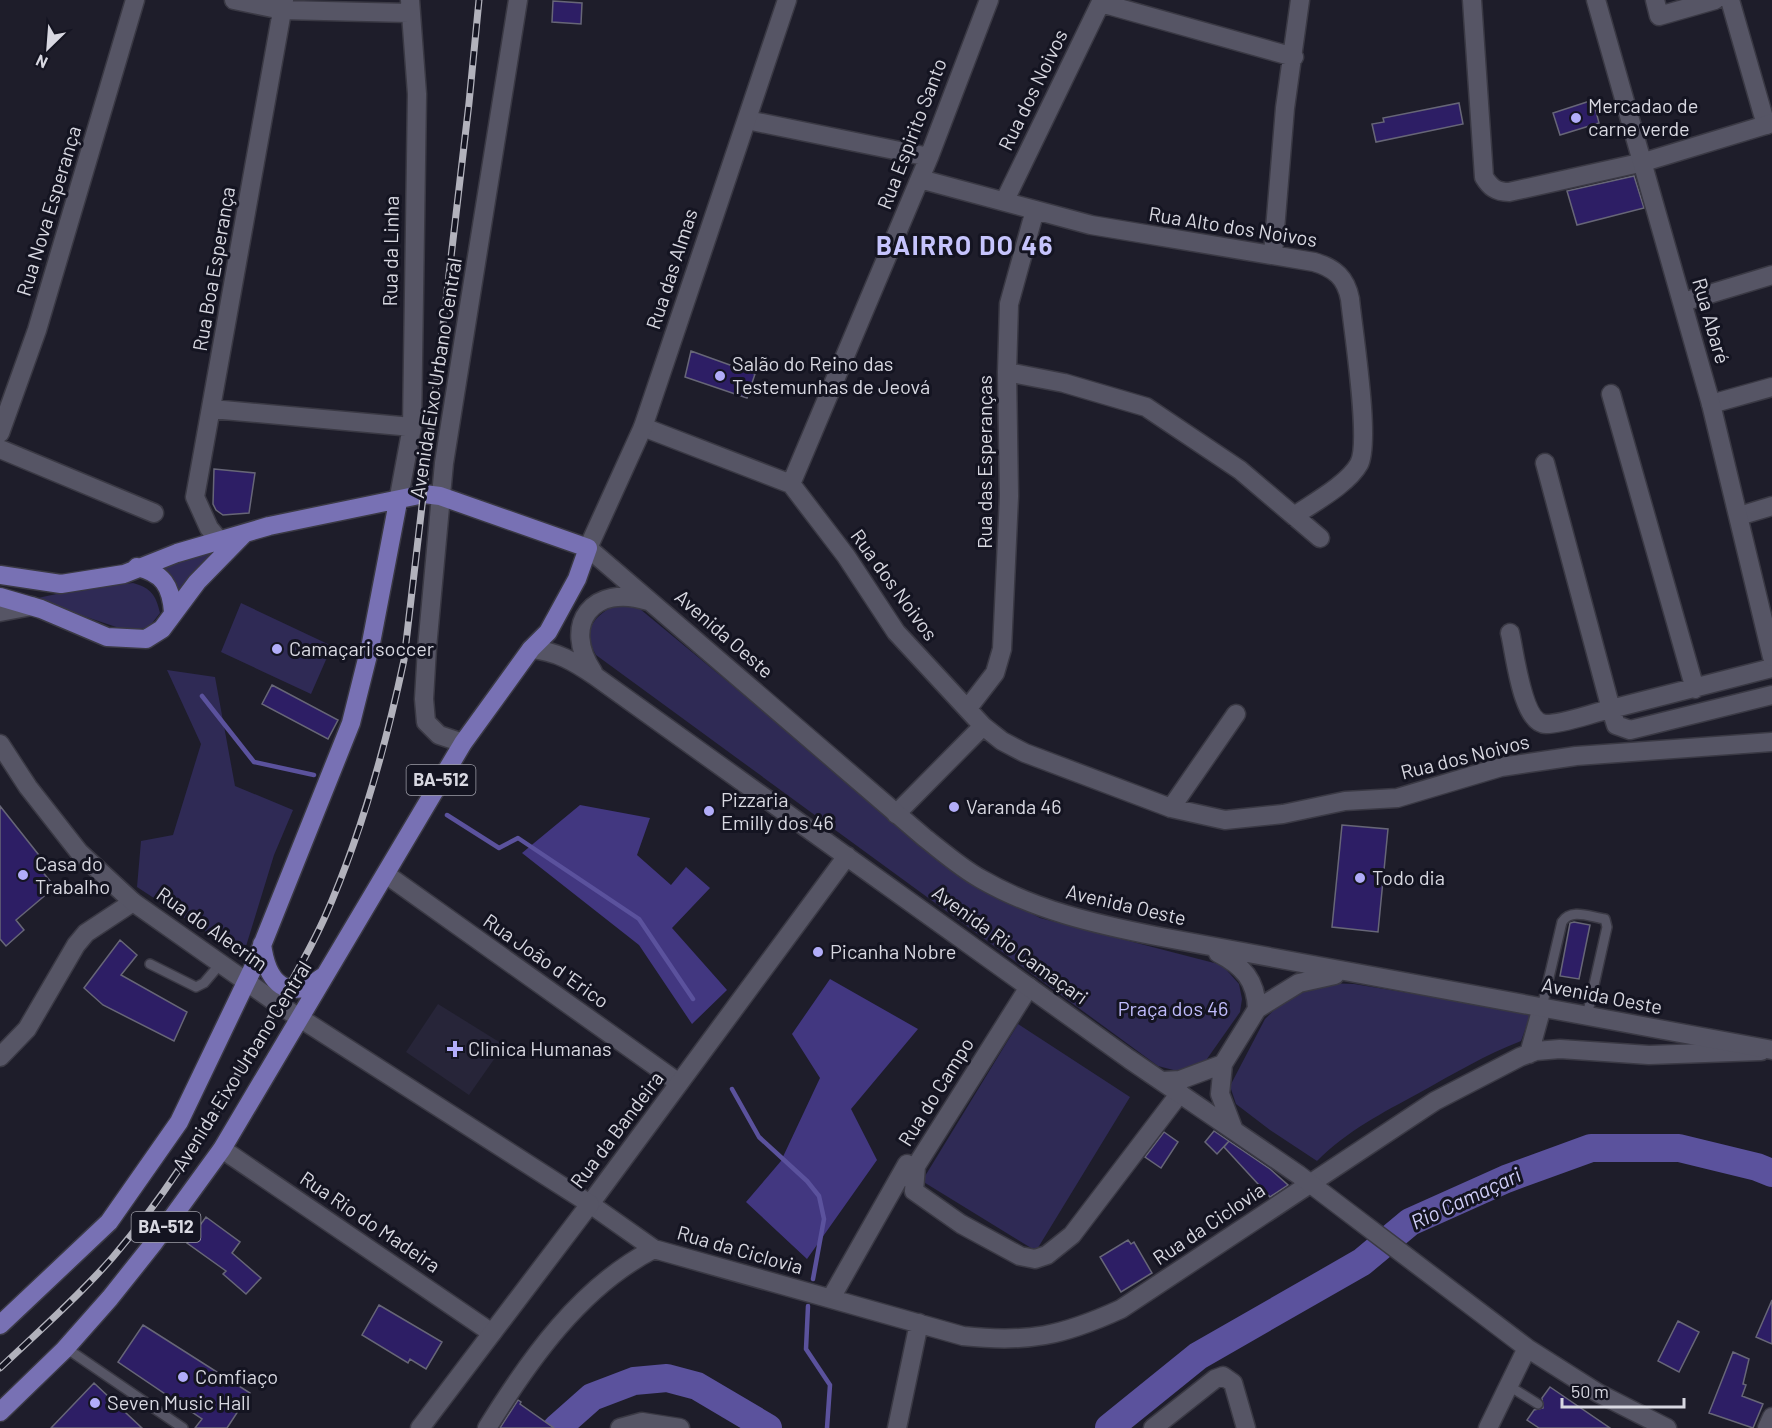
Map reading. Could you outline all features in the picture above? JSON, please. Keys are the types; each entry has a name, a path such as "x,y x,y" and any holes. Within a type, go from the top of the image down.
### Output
{"main road":[{"path":"0,575 61,584 124,574 137,567 219,540 365,504 398,502 424,494 440,496 588,548"},
{"name":"Avenida Eixo Urbano Central","path":"0,1325 109,1222 179,1122 247,981 351,723 370,643 398,502"},
{"path":"0,597 32,606 108,637 146,639 157,633 173,612 243,535"},
{"name":"Avenida Eixo Urbano Central","path":"0,1412 66,1348 153,1244 222,1149 387,875 463,743 531,650 548,632 577,579 588,548"},
{"path":"137,567 154,572 167,583 173,612"},
{"path":"262,942 269,973 274,981 288,988 308,986 325,975"}],"street":[{"name":"Rua Nova Esperança","path":"0,433 36,330 135,0"},
{"path":"234,0 283,5 409,7"},
{"name":"Avenida Eixo Urbano Central","path":"463,743 440,735 426,722 424,712 427,648 440,496 518,0"},
{"name":"Rua das Almas","path":"588,548 643,427 787,0"},
{"name":"Rua Espirito Santo","path":"791,484 929,157 989,0"},
{"path":"1273,254 1284,108 1294,57 1300,0"},
{"path":"1472,0 1484,177 1489,185 1502,192 1644,162 1770,127 1730,0"},
{"name":"Rua Abaré","path":"1596,0 1644,162 1711,404 1772,657"},
{"path":"1657,8 1715,0"},
{"path":"1101,1 1294,57"},
{"name":"Rua dos Noivos","path":"1005,200 1101,1"},
{"name":"Rua Boa Esperança","path":"219,540 195,497 283,5"},
{"name":"Rua da Linha","path":"398,502 412,427 417,94 409,7"},
{"path":"747,120 929,157"},
{"name":"Rua Alto dos Noivos","path":"920,179 1005,200 1091,225 1149,237 1273,254 1323,264 1335,271 1346,282 1350,299 1362,416 1362,450 1358,465 1349,476 1294,516"},
{"name":"Rua das Esperanças","path":"968,708 995,673 1002,649 1009,496 1007,372 1009,304 1035,210"},
{"path":"1683,302 1772,274"},
{"path":"1007,372 1064,383 1146,407 1240,470 1320,538"},
{"path":"1711,404 1772,387"},
{"path":"1611,394 1695,689"},
{"path":"212,409 412,427"},
{"path":"643,427 791,484"},
{"path":"0,449 154,513"},
{"path":"1545,463 1616,725 1630,730 1772,695"},
{"name":"Rua dos Noivos","path":"791,484 846,556 897,632 931,672 983,726 1002,741 1025,753 1171,808 1225,820 1242,819 1283,814 1325,804 1397,798 1501,767 1576,756 1772,742"},
{"path":"1739,516 1772,506"},
{"name":"Avenida Oeste","path":"588,548 896,814 979,878 1015,896 1080,919 1206,947 1772,1050"},
{"path":"595,676 582,652 579,640 581,623 587,615 605,598 615,595 627,595 652,602"},
{"path":"0,612 32,606"},
{"path":"1510,633 1527,709 1534,721 1545,724 1695,689 1772,668"},
{"name":"Avenida Rio Camaçari","path":"531,650 563,657 595,676 1029,987 1233,1128 1527,1348 1598,1393 1657,1426"},
{"path":"1171,808 1236,714"},
{"path":"896,814 983,726"},
{"name":"Rua do Alecrim","path":"0,744 28,787 79,852 133,902 300,1018 590,1204"},
{"name":"Rua da Bandeira","path":"420,1428 590,1204 848,856"},
{"name":"Rua João d 'Erico","path":"387,875 680,1083"},
{"path":"0,1057 27,1029 76,945 86,933 133,902"},
{"path":"1206,947 1244,969 1257,994 1257,1009"},
{"path":"1233,1128 1220,1094 1224,1064 1257,1009 1299,983 1316,977 1352,972"},
{"name":"Rua do Campo","path":"1029,987 916,1166 914,1191 931,1204 1020,1256 1035,1260 1047,1256 1072,1234 1180,1093"},
{"path":"1529,1054 1542,1007"},
{"name":"Rua da Ciclovia","path":"590,1204 654,1249 963,1336 1013,1340 1064,1333 1121,1309 1435,1101 1501,1065 1529,1054 1560,1049 1649,1054 1772,1050"},
{"path":"1162,1081 1180,1080 1224,1064"},
{"name":"Rua Rio do Madeira","path":"222,1149 492,1333"},
{"path":"831,1298 907,1164"},
{"name":"Rua da Ciclovia","path":"487,1428 515,1383 585,1299 628,1262 654,1249"},
{"path":"897,1428 920,1323"},
{"path":"1488,1428 1527,1348"},
{"path":"1153,1428 1215,1379 1223,1376 1233,1383 1246,1428"},
{"path":"1767,1428 1772,1417"},
{"path":"620,1428 642,1422 680,1428"}],"lane":[{"path":"1542,1007 1562,922 1566,916 1573,914 1605,919 1607,927 1587,1016"},
{"path":"150,964 196,987 204,983 221,963"},
{"path":"66,1348 183,1428"},
{"path":"1509,1386 1538,1404"}],"shaded area":[{"path":"580,805 650,818 637,855 671,885 686,867 710,888 672,928 727,990 692,1024 639,945 522,853"},
{"path":"830,979 918,1029 851,1109 877,1160 807,1259 746,1202 781,1161 820,1078 792,1034"},
{"name":"Clinica Humanas","path":"438,1004 504,1045 469,1095 406,1052"}],"green space":[{"path":"238,537 171,611 168,591 135,569"},
{"path":"133,583 152,593 157,601 160,613 149,627 128,631 33,599 80,589"},
{"name":"Camaçari soccer","path":"241,603 332,646 311,694 221,652"},
{"name":"Praça dos 46","path":"619,603 634,604 966,879 1040,918 1222,965 1239,984 1242,999 1240,1012 1202,1066 1181,1072 1158,1066 596,655 590,638 590,630 597,618"},
{"path":"167,670 215,677 235,786 293,810 274,855 243,956 137,887 141,841 173,835 201,744"},
{"path":"1325,983 1354,984 1531,1013 1521,1041 1469,1065 1378,1115 1328,1150 1317,1161 1236,1104 1230,1086 1265,1019 1285,999"},
{"path":"1018,1024 1130,1097 1036,1251 922,1181"}],"building":[{"path":"553,1 582,3 581,24 552,22"},
{"name":"Mercadao de carne verde","path":"1593,100 1599,123 1560,135 1553,113"},
{"path":"1459,103 1463,124 1376,142 1372,124 1384,122 1383,118"},
{"path":"1634,176 1644,208 1577,225 1567,191"},
{"name":"Salão do Reino das Testemunhas de Jeová","path":"691,351 755,374 747,398 685,377"},
{"path":"214,469 255,473 249,513 223,515 216,510 213,504"},
{"path":"272,685 338,720 328,739 262,704"},
{"name":"Casa do Trabalho","path":"0,806 42,859 36,864 55,887 16,920 24,930 6,946 0,939"},
{"name":"Todo dia","path":"1342,825 1388,829 1378,932 1332,927"},
{"path":"1570,923 1590,925 1579,979 1560,976"},
{"path":"120,940 137,955 121,975 187,1012 174,1041 103,1005 84,988"},
{"path":"1214,1131 1229,1141 1217,1154 1205,1142"},
{"path":"1164,1132 1178,1142 1161,1168 1145,1157"},
{"path":"1229,1141 1270,1169 1288,1185 1270,1197 1224,1147"},
{"path":"206,1217 240,1242 232,1253 261,1278 246,1294 223,1274 226,1271 187,1243"},
{"path":"1128,1240 1131,1244 1134,1242 1152,1273 1121,1292 1100,1257"},
{"path":"1772,1300 1772,1344 1756,1337"},
{"path":"379,1305 442,1342 426,1369 410,1359 408,1363 362,1335"},
{"path":"1678,1321 1699,1332 1679,1372 1658,1361"},
{"name":"Comfiaço","path":"143,1325 250,1393 227,1428 195,1428 202,1419 118,1362"},
{"path":"1733,1352 1749,1359 1743,1384 1746,1385 1742,1396 1763,1404 1753,1428 1709,1413"},
{"name":"Seven Music Hall","path":"94,1383 142,1428 51,1428"},
{"path":"1550,1387 1610,1428 1539,1428 1527,1420 1534,1410 1543,1408 1542,1398"},
{"path":"518,1400 520,1404 554,1428 500,1428"}],"waterway":[{"path":"202,696 254,762 314,775"},
{"path":"447,815 499,848 518,838 639,919 693,999"},
{"path":"732,1089 759,1137 807,1181 819,1196 824,1219 813,1279"},
{"name":"Rio Camaçari","path":"1109,1428 1198,1356 1362,1262 1410,1222 1506,1179 1591,1148 1679,1148 1757,1167 1772,1173"},
{"path":"808,1306 806,1349 830,1385 827,1428"},
{"name":"Rio Camaçari","path":"557,1428 592,1397 634,1381 667,1378 697,1386 768,1428"}],"railway":[{"path":"0,1368 58,1314 113,1257 185,1161 297,972 324,919 361,824 389,726 404,660 479,0"}],"place":[{"name":"Mercadao de carne verde","path":"1576,118"},
{"name":"Salão do Reino das Testemunhas de Jeová","path":"720,376"},
{"name":"Camaçari soccer","path":"277,649"},
{"name":"Varanda 46","path":"954,807"},
{"name":"Pizzaria Emilly dos 46","path":"709,811"},
{"name":"Casa do Trabalho","path":"23,875"},
{"name":"Todo dia","path":"1360,878"},
{"name":"Picanha Nobre","path":"818,952"},
{"name":"Clinica Humanas","path":"455,1049"},
{"name":"Comfiaço","path":"183,1377"},
{"name":"Seven Music Hall","path":"95,1403"}],"district":[{"name":"BAIRRO DO 46","path":"965,246"}]}
